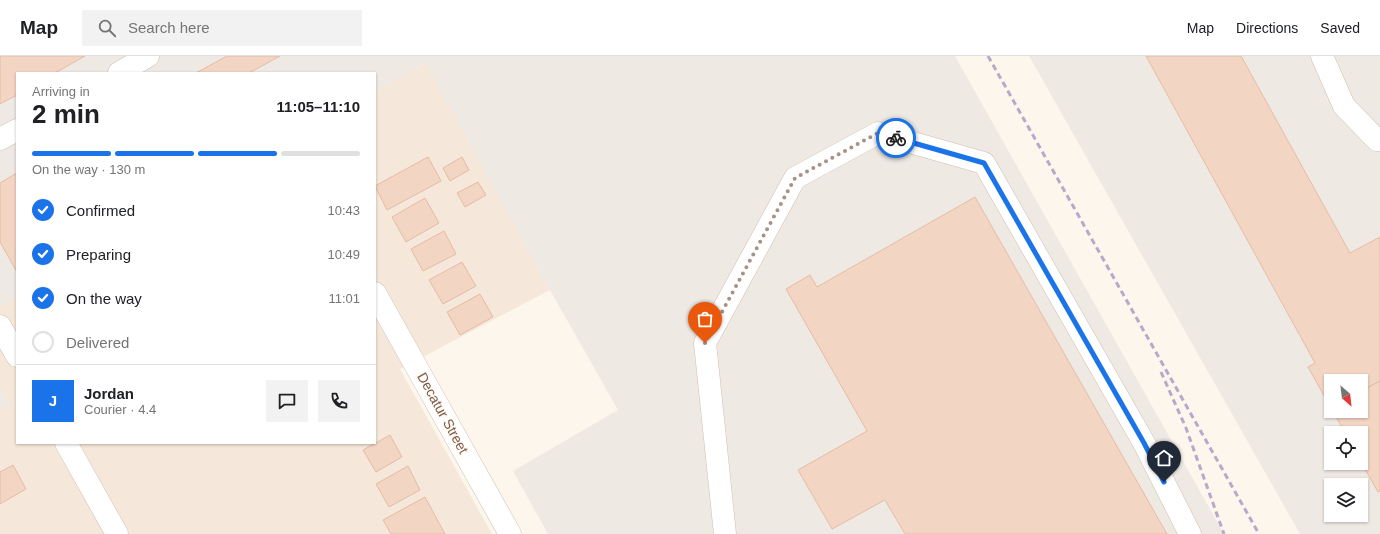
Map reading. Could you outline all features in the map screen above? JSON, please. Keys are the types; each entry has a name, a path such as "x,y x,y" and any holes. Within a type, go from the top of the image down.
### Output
{"street":[{"path":"121,72 148,56"},
{"path":"1322,56 1344,106 1378,140 1380,140"},
{"path":"0,139 16,131"},
{"path":"725,534 705,343 795,178 878,133 984,163 1144,443 1190,534"},
{"name":"Decatur Street","path":"376,295 510,534"},
{"path":"0,326 16,354"},
{"path":"67,444 117,534"}],"shaded area":[{"path":"0,56 955,56 1224,534 548,534 513,471 618,410 550,290 426,63 376,91 376,72 16,72 16,297 0,306"},
{"path":"1029,56 1380,56 1380,534 1300,534"},
{"path":"426,63 550,290 400,369 492,534 0,534 0,411 10,405 0,388 0,306 16,297 16,444 376,444 376,91"},
{"path":"0,388 10,405 0,411"}],"building":[{"path":"0,56 85,56 57,72 16,72 16,96 0,104"},
{"path":"227,56 280,56 251,72 198,72"},
{"path":"1146,56 1241,56 1350,253 1380,237 1380,381 1368,387 1368,374 1324,374 1324,396 1308,367 1315,363"},
{"path":"428,157 441,181 387,210 376,185"},
{"path":"462,157 469,170 450,181 443,168"},
{"path":"16,174 16,270 0,242 0,183"},
{"path":"478,182 486,195 465,207 457,193"},
{"path":"975,197 1167,534 905,534 885,500 832,529 798,470 867,431 786,289 810,275 817,287"},
{"path":"425,198 439,223 406,242 392,217"},
{"path":"444,231 456,254 423,271 411,249"},
{"path":"462,262 476,286 443,304 429,280"},
{"path":"480,294 493,317 460,335 447,312"},
{"path":"1380,381 1380,491 1378,492 1366,470 1368,470 1368,426 1341,426 1337,418 1368,418 1368,387"},
{"path":"390,435 402,457 376,472 363,450"},
{"path":"13,465 26,489 0,504 0,472"},
{"path":"408,466 420,490 389,507 376,484"},
{"path":"425,497 445,534 391,534 383,520"}],"railway":[{"path":"988,56 1259,534"},
{"path":"1161,372 1186,428 1224,534"}],"way so far":[{"path":"705,343 795,178 878,133 896,138"}],"route":[{"path":"896,138 984,163 1144,443 1164,482"}]}
